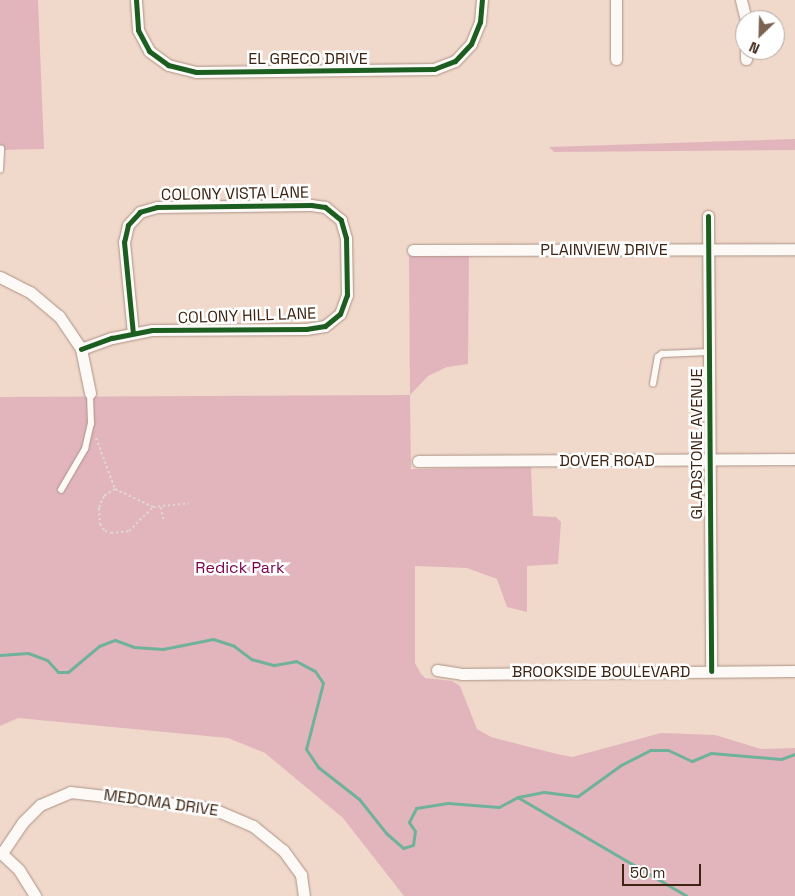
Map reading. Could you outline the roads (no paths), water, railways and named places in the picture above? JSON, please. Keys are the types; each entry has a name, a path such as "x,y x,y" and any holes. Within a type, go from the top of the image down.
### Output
{"street":[{"name":"EL GRECO DRIVE","path":"136,0 138,30 152,54 174,68 196,72 422,71 450,64 464,53 477,34 482,0"},
{"path":"616,0 616,59"},
{"name":"COLONY VISTA LANE","path":"133,333 124,242 128,224 140,212 157,206 311,205 325,208 336,215"},
{"name":"COLONY HILL LANE","path":"81,349 133,333 306,329 334,321 347,296 346,238 336,215"},
{"name":"GLADSTONE AVENUE","path":"708,216 711,671"},
{"name":"PLAINVIEW DRIVE","path":"413,250 795,249"},
{"path":"0,277 45,302 59,316 81,349 90,393"},
{"name":"DOVER ROAD","path":"418,461 710,461 795,459"},
{"name":"BROOKSIDE BOULEVARD","path":"437,670 462,674 795,671"},
{"name":"MEDOMA DRIVE","path":"1,853 23,822 40,805 70,792 211,808 253,826 283,850 301,876 304,896"},
{"path":"1,853 19,870 35,896"}],"lane":[{"path":"0,170 1,149"},
{"path":"653,384 658,356 662,354 709,352"},
{"path":"61,490 85,449 91,424 90,393"}],"waterway":[{"path":"0,655 28,653 47,660 58,672 68,672 99,646 115,640 134,647 163,649 213,639 234,646 251,659 274,665 296,661 315,671 323,683 306,749 318,767 359,799 386,833 403,848 413,845 415,831 409,822 416,808 448,803 499,807 518,797 544,792 578,796 621,765 650,750 668,750 692,761 711,753 781,759 795,754"},
{"path":"519,798 687,896"}],"park label":[{"name":"Redick Park","path":"240,568"}]}
